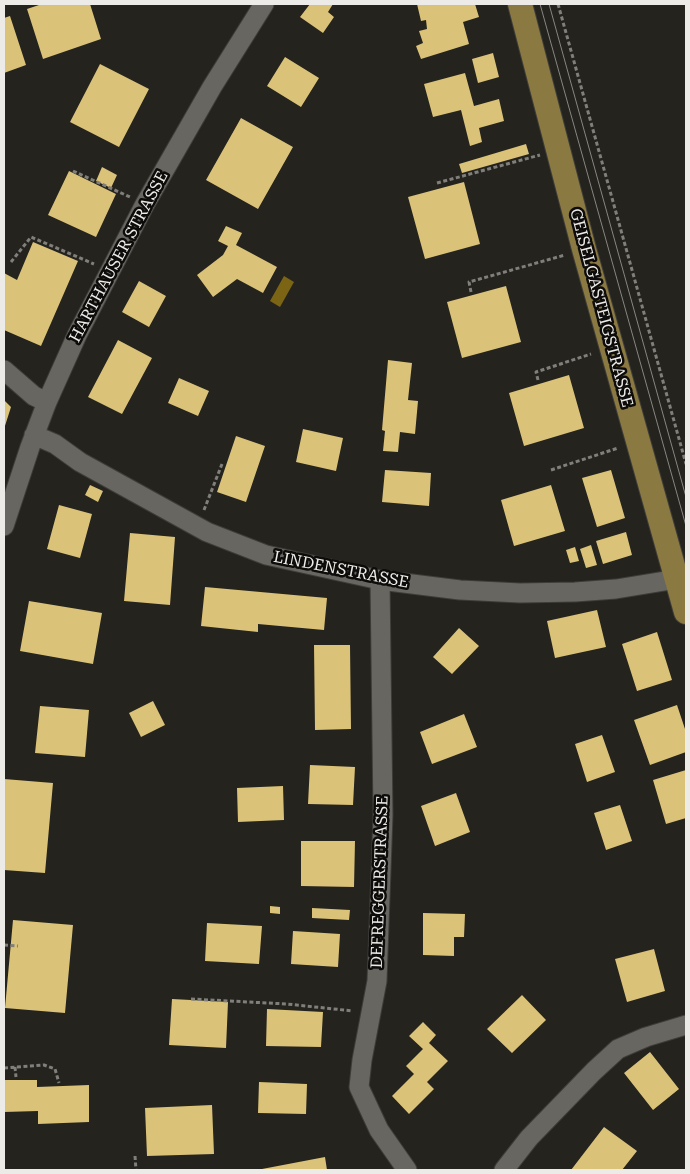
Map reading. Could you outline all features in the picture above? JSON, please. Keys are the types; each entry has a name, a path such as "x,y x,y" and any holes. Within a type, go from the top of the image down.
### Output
{"main road":[{"name":"GEISELGASTEIGSTRASSE","path":"520,4 584,249 686,612"}],"street":[{"name":"HARTHAUSER STRASSE","path":"4,526 34,435 77,335 144,204 212,87 264,4"},
{"path":"4,370 34,396 47,402"},
{"name":"LINDENSTRASSE","path":"34,435 56,444 80,462 207,532 266,555 380,580 460,590 520,593 575,592 677,579"},
{"name":"DEFREGGERSTRASSE","path":"380,580 384,815 377,981 359,1088 379,1130 407,1170"},
{"path":"504,1170 529,1138 618,1049 646,1036 686,1025"}],"path":[{"path":"558,4 686,464"},
{"path":"437,183 558,149"},
{"path":"73,171 144,204"},
{"path":"11,262 31,236 110,271"},
{"path":"471,292 469,282 584,249"},
{"path":"538,380 536,372 612,347"},
{"path":"551,470 638,441"},
{"path":"198,526 222,464"},
{"path":"4,945 18,946"},
{"path":"191,999 287,1004 371,1012"},
{"path":"4,1068 44,1065 55,1068 59,1084"},
{"path":"15,1067 16,1077"},
{"path":"135,1156 136,1170"}],"shaded area":[{"path":"284,276 294,282 280,307 270,301"}],"building":[{"path":"39,4 90,4 101,39 43,59 27,9"},
{"path":"310,4 333,4 328,12 334,17 323,33 300,17"},
{"path":"417,4 475,4 479,17 463,22 469,44 421,59 416,46 423,43 419,31 427,29 426,20 421,21"},
{"path":"10,16 26,65 4,73 4,18"},
{"path":"493,53 499,77 478,83 472,59"},
{"path":"285,57 319,78 301,107 267,86"},
{"path":"100,64 149,89 119,147 70,122"},
{"path":"465,73 474,106 499,99 504,121 479,128 482,142 470,146 461,110 433,117 424,84"},
{"path":"241,118 293,147 258,209 206,180"},
{"path":"526,144 529,154 462,173 459,164"},
{"path":"102,167 117,175 111,188 96,181"},
{"path":"69,171 116,194 96,237 48,215"},
{"path":"464,182 480,244 425,259 408,197"},
{"path":"226,226 242,233 236,245 277,267 263,293 237,279 213,297 197,275 223,255 228,246 218,241"},
{"path":"33,242 78,261 41,346 4,330 4,273 17,280"},
{"path":"139,281 166,296 149,327 122,312"},
{"path":"506,286 521,342 462,358 447,302"},
{"path":"118,340 152,358 122,414 88,397"},
{"path":"388,360 412,363 408,400 418,401 415,434 400,432 398,452 383,451 385,431 382,430"},
{"path":"569,375 584,428 524,446 509,393"},
{"path":"179,378 209,391 198,416 168,403"},
{"path":"4,400 11,407 4,429"},
{"path":"303,429 343,438 336,471 296,462"},
{"path":"236,436 265,446 246,502 217,492"},
{"path":"385,470 431,473 429,506 382,502"},
{"path":"611,470 625,518 597,527 582,478"},
{"path":"90,485 103,491 98,502 85,495"},
{"path":"551,485 565,531 514,546 501,500"},
{"path":"59,505 92,514 80,558 47,549"},
{"path":"626,532 632,555 603,564 596,541"},
{"path":"130,533 175,537 170,605 124,601"},
{"path":"591,545 597,565 586,568 580,549"},
{"path":"575,547 579,561 570,563 566,550"},
{"path":"205,587 327,598 324,630 258,624 258,632 201,626"},
{"path":"29,601 102,613 93,664 20,651"},
{"path":"597,610 606,647 555,658 547,621"},
{"path":"459,628 479,646 452,674 433,657"},
{"path":"657,632 672,680 637,691 622,644"},
{"path":"314,645 350,645 351,729 315,730"},
{"path":"153,701 165,725 141,737 129,713"},
{"path":"677,705 686,732 686,752 650,765 634,720"},
{"path":"40,706 89,710 85,757 35,753"},
{"path":"464,714 477,747 432,764 420,732"},
{"path":"602,735 615,772 587,782 575,744"},
{"path":"310,765 355,767 353,805 308,804"},
{"path":"686,770 686,818 666,824 653,780"},
{"path":"4,779 53,783 45,873 4,870"},
{"path":"283,786 284,820 238,822 237,788"},
{"path":"456,793 470,832 435,846 421,806"},
{"path":"620,805 632,841 606,850 594,813"},
{"path":"301,841 355,841 354,887 301,886"},
{"path":"270,906 280,907 280,914 270,913"},
{"path":"312,908 350,910 349,920 312,918"},
{"path":"423,913 465,914 464,937 454,937 454,956 423,955"},
{"path":"13,920 73,925 65,1013 5,1008"},
{"path":"207,923 262,926 259,964 205,961"},
{"path":"293,931 340,934 338,967 291,964"},
{"path":"654,949 665,991 627,1002 615,959"},
{"path":"522,995 546,1020 512,1053 487,1029"},
{"path":"172,999 228,1002 226,1048 169,1045"},
{"path":"267,1009 323,1012 321,1047 266,1046"},
{"path":"423,1022 436,1035 429,1043 448,1061 427,1082 434,1089 409,1114 392,1096 414,1074 406,1066 423,1049 409,1036"},
{"path":"650,1052 679,1089 653,1110 624,1073"},
{"path":"4,1080 37,1080 37,1087 89,1085 89,1122 38,1124 38,1111 4,1112"},
{"path":"259,1082 307,1084 306,1114 258,1113"},
{"path":"212,1105 214,1154 147,1156 145,1108"},
{"path":"604,1127 637,1151 622,1170 571,1170"},
{"path":"325,1157 327,1170 262,1170 262,1169"}],"tram line":[{"path":"540,4 686,526"},
{"path":"549,4 686,497"}]}
